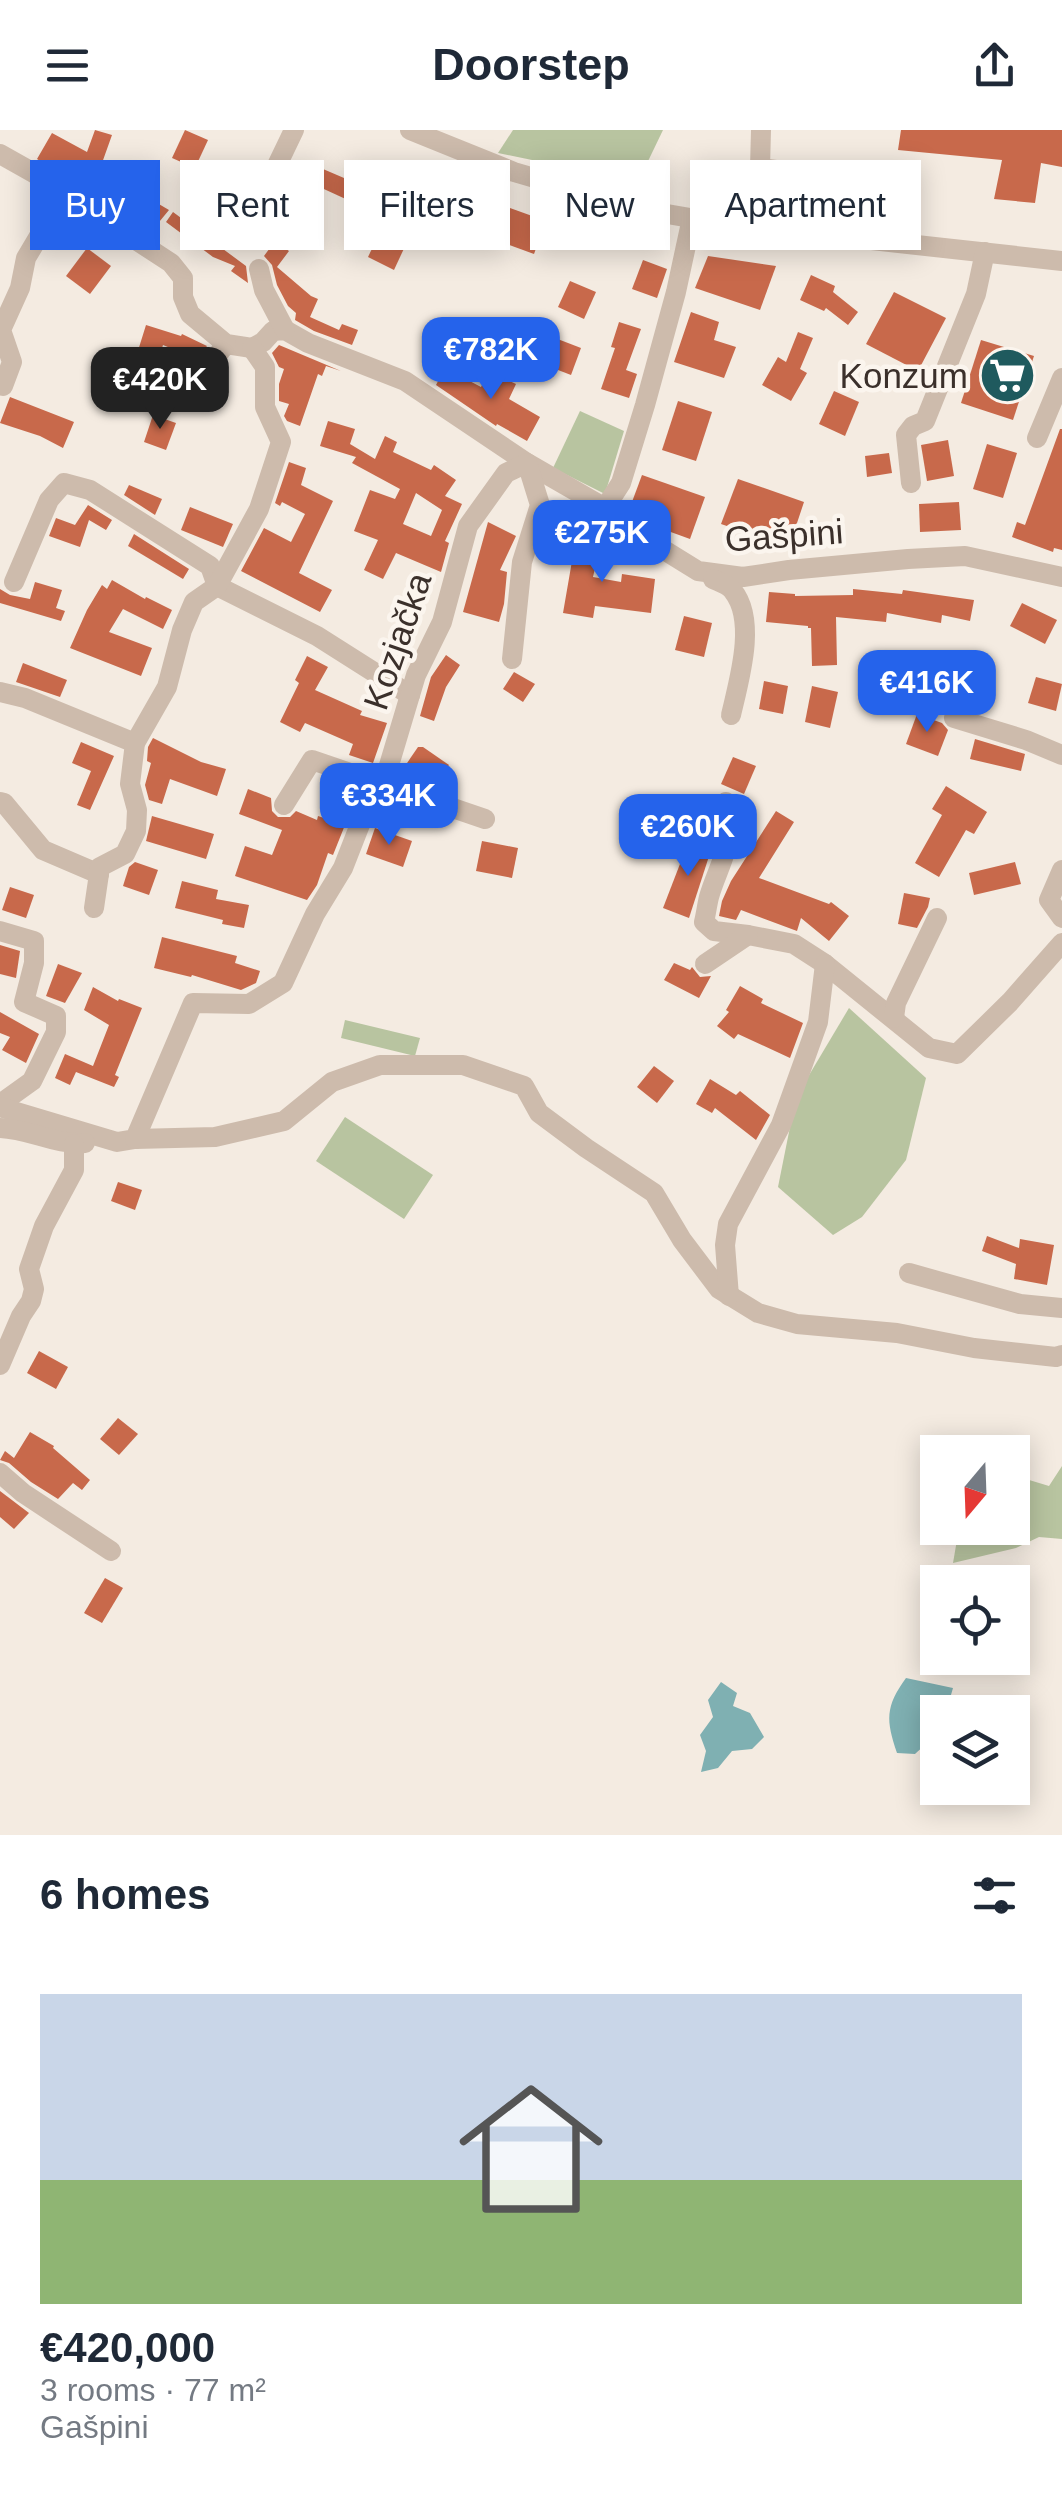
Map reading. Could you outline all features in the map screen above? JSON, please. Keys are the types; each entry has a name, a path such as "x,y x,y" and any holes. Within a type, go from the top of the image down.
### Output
{"street":[{"path":"280,160 294,130"},
{"path":"410,130 482,160 584,194 690,218"},
{"path":"760,160 762,130"},
{"path":"0,154 30,173"},
{"path":"605,508 621,483 645,405 690,227"},
{"path":"921,245 1062,261"},
{"path":"3,386 12,362 1,330 20,288 31,250"},
{"path":"151,250 171,263 183,278 183,297 190,314 226,344 252,348 273,332 284,330 264,290 259,269"},
{"path":"912,482 906,435 913,426 925,422 976,294 985,252"},
{"name":"Gašpini","path":"284,330 405,381 698,571 743,577 908,558 964,556 1062,577"},
{"path":"161,367 203,374 226,344"},
{"path":"94,908 100,868 125,854 136,830 137,810 130,784 135,743 167,687 194,602 216,586 259,509 281,442 265,407 264,366 252,348"},
{"path":"1037,438 1062,378"},
{"path":"512,660 522,562 540,505 527,463"},
{"name":"Kozjačka","path":"126,1141 193,1003 249,1004 282,983 315,914 343,868 377,782 387,772 416,675 442,622 468,526 506,473 527,463"},
{"path":"14,582 49,500 64,483 90,490 210,566 216,586 316,636 410,695"},
{"path":"698,571 732,588 746,617 731,714"},
{"path":"0,692 135,743"},
{"path":"954,718 1026,740 1062,756"},
{"path":"284,805 312,760 486,819"},
{"path":"0,802 43,850 99,874"},
{"path":"726,802 732,813 730,831 704,922 714,931 794,944 826,964 929,1048 956,1054 1010,1002 1062,943"},
{"path":"1062,870 1050,900 1062,918"},
{"path":"894,1018 896,1003 937,918"},
{"path":"0,932 34,941 34,963 24,1002 56,1016 56,1032 32,1081 0,1105"},
{"path":"705,964 748,935"},
{"path":"729,1296 725,1246 728,1224 780,1125 818,1022 826,964"},
{"path":"0,1128 74,1144 215,1137 284,1120 332,1082 380,1066 464,1065 524,1086 539,1113 654,1193 682,1240 719,1289 758,1313 797,1324 897,1334 974,1348 1062,1355"},
{"path":"0,1105 126,1141"},
{"path":"0,1365 31,1301 34,1289 29,1269 44,1226 74,1170 74,1144"},
{"path":"909,1272 1020,1304 1062,1308"},
{"path":"0,1473 23,1493 111,1551"}],"green space":[{"path":"513,130 663,130 649,160 532,160 498,153"},
{"path":"580,411 624,431 605,494 553,468"},
{"path":"849,1008 926,1078 906,1160 862,1217 833,1235 778,1187 796,1097"},
{"path":"345,1020 420,1038 415,1056 341,1038"},
{"path":"345,1117 433,1175 404,1219 316,1161"},
{"path":"1062,1466 1062,1539 1039,1537 1030,1541 1030,1480 1049,1486"},
{"path":"956,1545 1022,1545 1016,1548 953,1563"}],"water":[{"path":"906,1678 953,1688 951,1695 920,1695 920,1749 915,1754 897,1753 889,1722 894,1697"},
{"path":"721,1682 737,1693 733,1706 750,1713 764,1737 752,1749 732,1751 718,1768 701,1772 706,1751 700,1735 713,1717 708,1700"}],"building":[{"path":"95,130 112,135 103,160 37,159 52,133 87,152"},
{"path":"185,130 208,140 199,160 172,158"},
{"path":"901,130 1062,130 1062,167 1041,163 1035,203 994,199 1002,160 898,150"},
{"path":"324,169 344,178 344,198 324,189"},
{"path":"160,205 169,210 160,221"},
{"path":"510,208 530,215 530,250 535,250 534,254 510,245"},
{"path":"173,212 180,217 180,232 166,222"},
{"path":"86,250 111,266 90,294 66,276"},
{"path":"204,250 224,250 246,266 248,283 231,271 235,266"},
{"path":"268,250 289,251 277,267 318,299 310,317 339,330 342,324 358,330 352,345 295,320 296,313 288,306 272,265 264,256"},
{"path":"371,250 403,250 394,270 368,257"},
{"path":"708,256 776,266 760,310 695,288"},
{"path":"643,260 667,269 657,298 632,289"},
{"path":"811,275 835,286 833,292 858,312 848,325 826,308 824,311 800,300"},
{"path":"570,281 596,292 584,319 558,307"},
{"path":"894,292 946,318 918,371 866,344"},
{"path":"691,312 719,322 714,340 736,347 724,378 674,362"},
{"path":"619,322 641,329 626,370 637,374 629,398 601,389"},
{"path":"146,325 182,334 207,346 197,359 163,345 160,354 148,364 153,378 148,393 127,386"},
{"path":"798,332 813,338 800,369 807,373 791,401 762,385 778,357 786,362"},
{"path":"555,338 581,348 571,375 545,365"},
{"path":"981,340 1034,356 1013,420 961,403"},
{"path":"279,345 341,371 326,366 322,376 318,374 300,426 287,421 284,416 289,404 279,401 284,369 272,353"},
{"path":"445,368 481,387 489,371 516,384 509,399 540,417 527,441 496,426 436,385"},
{"path":"834,391 859,402 845,436 819,424"},
{"path":"10,397 74,422 63,448 0,423"},
{"path":"678,401 712,412 696,461 662,450"},
{"path":"153,415 176,423 166,450 144,442"},
{"path":"328,421 355,429 350,444 375,459 385,436 397,442 393,452 431,470 434,465 456,480 445,496 462,504 445,541 449,543 441,572 396,553 383,579 364,570 378,540 354,531 370,490 395,499 400,489 352,463 356,457 320,446","holes":["416,493 442,510 431,536 403,524"]},
{"path":"1060,429 1062,550 1054,548 1053,552 1012,537 1017,522 1025,525"},
{"path":"948,440 954,476 927,481 921,445"},
{"path":"987,444 1017,453 1003,498 973,489"},
{"path":"889,453 892,473 867,477 865,456"},
{"path":"289,462 306,468 301,485 333,501 299,573 332,590 320,612 241,571 264,528 291,542 305,514 282,502 280,506 275,503"},
{"path":"642,475 705,497 690,539 646,523 629,510"},
{"path":"738,479 804,502 789,547 721,524"},
{"path":"129,485 162,499 155,515 124,495"},
{"path":"959,502 961,530 920,532 919,504"},
{"path":"88,505 112,520 106,530 89,520 80,547 49,536 56,518 75,525"},
{"path":"190,507 233,524 223,547 181,530"},
{"path":"488,522 516,536 500,570 507,572 499,622 463,612"},
{"path":"134,534 189,569 183,579 128,546"},
{"path":"575,536 601,542 593,577 621,582 622,574 655,579 651,613 595,606 593,618 563,613"},
{"path":"112,580 172,610 163,629 123,609 109,632 152,648 141,676 70,648 102,585 107,589"},
{"path":"35,582 62,590 56,608 65,611 61,621 0,603 0,589 30,599"},
{"path":"853,589 902,594 903,590 974,600 970,621 942,615 941,623 887,613 886,622 836,617 837,665 812,666 808,626 766,622 769,592 795,596 853,595"},
{"path":"1022,603 1057,620 1045,644 1010,626"},
{"path":"684,616 712,623 704,657 675,650"},
{"path":"446,655 460,665 446,687 434,721 420,716 431,677"},
{"path":"307,656 328,667 315,690 362,711 360,715 387,723 373,763 349,755 353,744 305,723 300,732 280,722"},
{"path":"23,663 67,680 60,697 16,682"},
{"path":"514,672 535,684 523,702 503,689"},
{"path":"1036,677 1062,684 1056,711 1028,703"},
{"path":"764,681 788,686 783,714 759,709"},
{"path":"812,686 838,692 830,728 805,722"},
{"path":"917,714 942,723 948,730 938,756 906,744"},
{"path":"153,738 201,762 226,769 217,796 170,779 162,804 149,800 145,785 151,763 147,761 148,747"},
{"path":"975,739 1025,754 1021,771 970,759"},
{"path":"81,742 114,756 90,810 77,805 91,771 72,763"},
{"path":"418,747 449,765 435,786 405,766"},
{"path":"733,757 756,766 744,794 721,784"},
{"path":"946,786 987,812 974,834 966,830 939,877 915,863 942,815 932,809"},
{"path":"248,789 271,798 272,811 278,817 290,817 296,811 345,825 307,900 235,876 245,846 272,855 282,830 239,814"},
{"path":"776,811 794,822 759,878 831,902 849,916 829,941 801,918 797,931 741,910 736,920 719,916 731,881"},
{"path":"152,816 214,834 206,859 146,841"},
{"path":"375,828 412,841 403,867 366,854"},
{"path":"690,838 712,847 689,918 663,908"},
{"path":"482,841 518,848 512,878 476,871"},
{"path":"135,862 158,870 149,895 123,886 129,867"},
{"path":"1015,862 1021,884 974,895 969,873"},
{"path":"182,881 218,890 216,899 249,905 244,928 175,908"},
{"path":"10,887 34,895 26,918 2,910"},
{"path":"904,893 930,898 917,928 898,924"},
{"path":"162,937 237,956 235,963 260,971 256,983 241,990 154,968"},
{"path":"0,945 20,951 16,978 0,974"},
{"path":"674,963 690,970 692,967 700,977 711,976 699,998 664,980"},
{"path":"58,964 82,973 65,1003 46,996"},
{"path":"740,986 763,999 761,1003 803,1023 790,1058 738,1034 734,1039 717,1026 729,1012 726,1010"},
{"path":"93,987 118,1001 142,1008 115,1075 119,1077 114,1087 76,1072 70,1085 55,1078 65,1054 93,1066 109,1025 84,1010"},
{"path":"0,1012 39,1034 26,1063 2,1050 10,1037 0,1033"},
{"path":"654,1066 674,1081 657,1103 637,1087"},
{"path":"710,1079 736,1095 740,1091 770,1115 756,1140 715,1108 712,1113 696,1104"},
{"path":"118,1182 142,1190 135,1210 111,1201"},
{"path":"987,1236 1019,1248 1020,1239 1054,1245 1047,1285 1014,1279 1016,1264 982,1251"},
{"path":"39,1351 68,1367 56,1389 27,1373"},
{"path":"118,1418 138,1434 119,1455 100,1439"},
{"path":"30,1432 54,1446 90,1480 82,1490 73,1483 58,1499 0,1460 5,1451 14,1458"},
{"path":"0,1491 29,1513 14,1529 0,1517"},
{"path":"105,1578 123,1588 102,1623 84,1613"}],"place":[{"name":"Konzum","path":"1007,375"}]}
